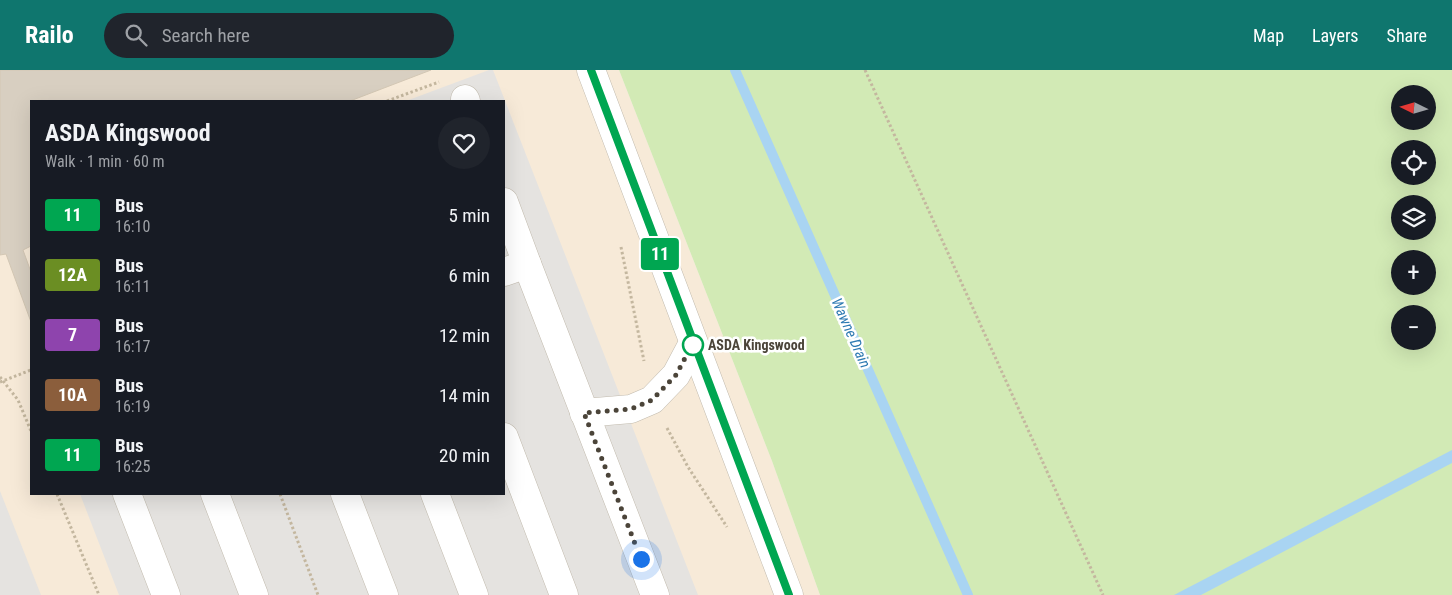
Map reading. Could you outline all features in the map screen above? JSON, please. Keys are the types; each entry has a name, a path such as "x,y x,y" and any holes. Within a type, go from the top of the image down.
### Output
{"street":[{"path":"591,70 789,595"},
{"path":"505,208 515,268 584,413 655,595"},
{"path":"584,413 631,409 652,400 676,375 693,343"},
{"path":"505,439 564,595"},
{"path":"127,495 166,595"},
{"path":"216,495 254,595"},
{"path":"345,495 384,595"},
{"path":"435,495 474,595"}],"path":[{"path":"864,70 1104,595"},
{"path":"390,100 440,81"},
{"path":"30,370 1,380 18,400 30,429"},
{"path":"57,495 99,595"},
{"path":"280,495 318,595"}],"shaded area":[{"path":"0,70 619,70 772,461 820,595 0,595"},
{"path":"493,70 505,100 409,100"},
{"path":"505,101 698,595 119,595 80,495 505,495"},
{"path":"0,491 41,595 0,595"}],"green space":[{"path":"619,70 1452,70 1452,595 820,595 772,461"}],"water":[{"path":"1452,450 1452,463 1201,595 1174,595"}],"building":[{"path":"0,70 431,70 353,100 30,100 30,246 23,250 30,269 30,319 6,254 0,255"}],"waterway":[{"name":"Wawne Drain","path":"735,70 968,595"}],"bus line":[{"name":"11","path":"591,70 789,595"}],"place":[{"name":"ASDA Kingswood","path":"693,345"}],"route":[{"path":"641,559 584,413 631,409 652,400 676,375 693,343 693,345"}]}
